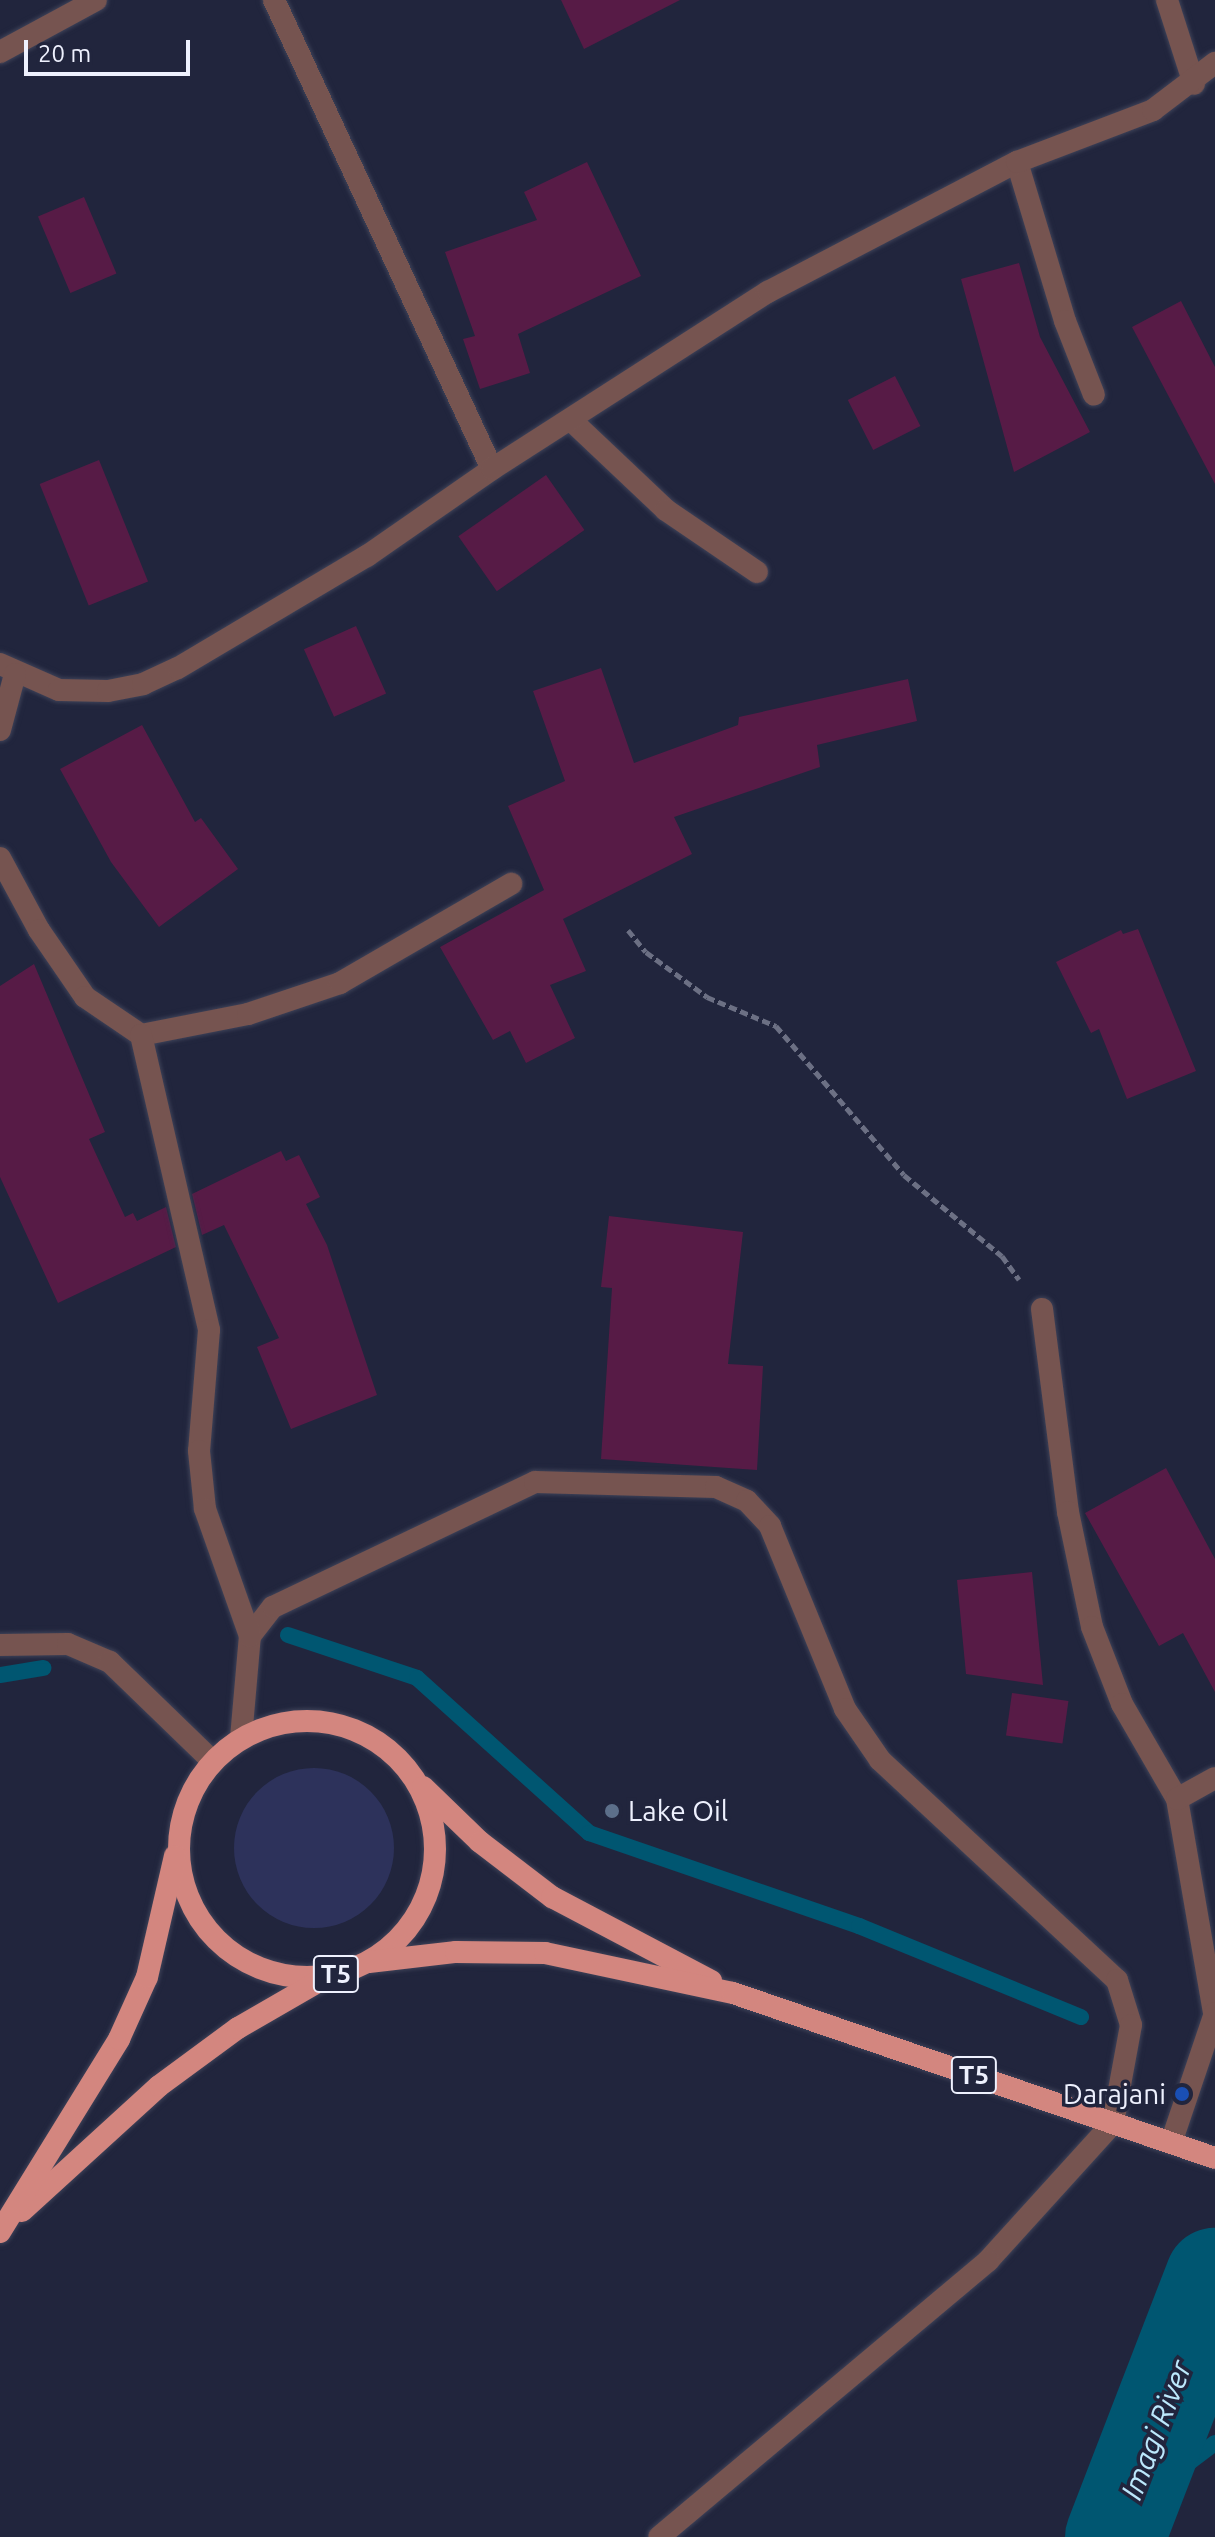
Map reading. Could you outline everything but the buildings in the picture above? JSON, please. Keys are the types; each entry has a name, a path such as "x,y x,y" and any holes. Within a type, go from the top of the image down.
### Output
{"highway":[{"name":"T5","path":"0,2231 130,2014 164,1914 180,1825 188,1799 212,1761 241,1738 278,1723 324,1720 371,1736 480,1842 552,1897 733,1993"},
{"name":"T5","path":"369,1962 397,1941 417,1916 432,1881 436,1847 430,1812 416,1780"},
{"name":"T5","path":"180,1825 179,1860 187,1894 214,1937 241,1959 267,1971 326,1977"},
{"name":"T5","path":"0,2231 159,2086 238,2028 326,1977 369,1962 456,1952 545,1953 733,1993 1215,2158"}],"street":[{"path":"0,52 96,0"},
{"path":"274,0 492,469"},
{"path":"1167,0 1194,84"},
{"path":"0,730 8,669 59,690 108,691 143,684 367,556 492,469 572,421 768,292 1017,162 1153,110 1194,84 1215,63"},
{"path":"1017,162 1065,321 1094,395"},
{"path":"572,421 666,510 757,572"},
{"path":"0,858 39,930 85,997 141,1035 209,1330 199,1451 205,1509 250,1636 241,1738"},
{"path":"141,1035 248,1014 340,983 511,884"},
{"path":"1042,1309 1068,1512 1092,1627 1122,1704 1177,1799 1215,2013 1171,2143"},
{"path":"250,1636 273,1607 535,1482 716,1487 747,1501 770,1526 845,1709 880,1760 1117,1980 1131,2025 1113,2123 988,2261 659,2537"},
{"path":"0,1645 68,1644 110,1662 212,1761"},
{"path":"1177,1799 1215,1778"}],"path":[{"path":"628,930 646,952 707,997 776,1026 904,1175 1002,1256 1042,1309"}],"shaded area":[{"path":"314,1768 345,1774 371,1791 388,1817 394,1848 388,1879 371,1905 345,1922 314,1928 283,1922 257,1905 240,1879 234,1848 240,1817 257,1791 283,1774"}],"waterway":[{"path":"288,1635 417,1678 589,1833 859,1926 1081,2017"},
{"path":"0,1675 43,1668"},
{"name":"Imagi River","path":"1115,2537 1215,2278"},
{"path":"1150,2454 1183,2467 1215,2443"}],"place":[{"name":"Lake Oil","path":"612,1811"},
{"name":"Darajani","path":"1182,2094"}]}
